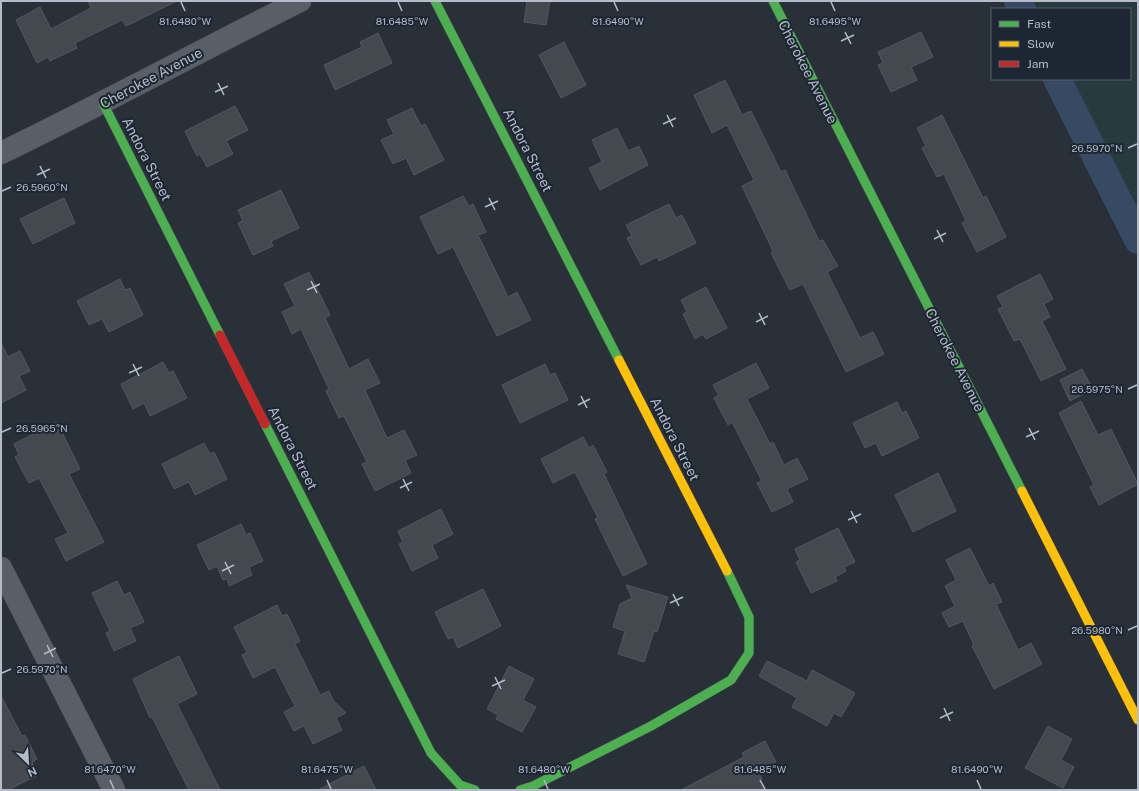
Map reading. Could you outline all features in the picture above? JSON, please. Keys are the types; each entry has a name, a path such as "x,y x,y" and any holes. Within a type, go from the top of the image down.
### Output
{"street":[{"name":"Cherokee Avenue","path":"1,152 103,103 180,61 300,1"},
{"name":"Andora Street","path":"435,1 734,584 749,617 749,653 731,680 651,726 533,786 520,790"},
{"name":"Cherokee Avenue","path":"772,1 1138,720"},
{"name":"Andora Street","path":"103,103 431,753 460,785 475,790"},
{"path":"1,568 114,790"}],"green space":[{"path":"1008,1 1138,1 1138,258 1049,80 1131,80 1131,8 1012,8"}],"building":[{"path":"88,1 177,1 126,26 122,20 75,43 77,48 50,61 48,57 37,63 16,20 40,7 51,29 91,8"},
{"path":"527,1 550,1 546,25 524,22"},
{"path":"921,32 933,57 911,67 917,80 891,92 878,65 883,63 878,52"},
{"path":"378,33 392,63 335,90 324,65 362,47 360,42"},
{"path":"564,42 586,85 561,98 539,55"},
{"path":"725,80 742,115 751,111 781,172 785,170 819,241 823,240 838,266 827,272 860,338 873,332 884,354 846,372 803,284 790,290 771,253 773,251 742,186 754,180 727,125 712,133 694,95"},
{"path":"235,106 248,130 226,141 233,154 207,167 200,154 197,156 185,131"},
{"path":"412,108 421,126 425,124 444,160 414,175 406,158 393,164 381,140 394,134 387,120"},
{"path":"942,115 983,198 986,196 1006,237 977,252 962,223 966,221 944,174 937,177 922,148 926,146 917,128"},
{"path":"617,128 628,151 639,146 648,165 600,190 589,168 602,162 592,140"},
{"path":"281,190 299,228 271,241 273,246 253,255 238,223 243,221 238,210"},
{"path":"463,196 469,206 473,204 486,232 478,235 508,297 517,292 531,320 497,336 453,247 438,254 420,217"},
{"path":"64,198 75,223 33,244 20,219"},
{"path":"669,204 676,218 682,215 696,243 659,261 657,257 641,265 627,238 632,236 626,225"},
{"path":"309,272 330,315 325,318 349,369 368,359 380,383 365,390 387,438 404,430 417,455 405,460 411,473 375,491 362,464 367,462 344,416 339,418 326,391 329,389 301,329 292,334 282,312 295,306 284,284"},
{"path":"1040,274 1053,299 1044,304 1050,317 1042,321 1066,369 1041,381 1020,339 1014,341 998,309 1003,307 997,296"},
{"path":"120,279 125,290 130,288 143,315 109,332 102,319 89,325 77,301"},
{"path":"706,287 727,328 706,339 703,334 695,339 683,314 687,312 681,300"},
{"path":"1,343 8,357 20,351 30,371 19,376 26,390 1,403"},
{"path":"163,362 169,373 173,371 187,398 150,416 144,403 133,409 121,384"},
{"path":"756,363 769,388 747,399 770,444 773,442 784,465 797,458 808,479 787,489 793,502 772,512 757,483 762,481 732,422 728,425 714,398 719,395 713,385"},
{"path":"545,364 550,375 555,373 568,400 520,423 502,385"},
{"path":"1082,369 1093,389 1070,401 1060,380"},
{"path":"1081,401 1098,435 1111,429 1138,484 1099,505 1090,487 1094,485 1059,413"},
{"path":"897,402 902,413 906,411 919,438 882,456 876,443 865,448 853,423"},
{"path":"57,422 80,469 69,474 104,542 66,561 55,539 68,533 39,478 29,483 15,457 19,455 14,444"},
{"path":"583,437 589,448 593,445 607,472 604,474 647,564 623,576 595,519 598,518 575,472 553,483 541,459"},
{"path":"204,443 210,454 214,452 227,479 195,495 189,482 174,489 162,464"},
{"path":"938,473 956,511 913,532 895,495"},
{"path":"441,509 453,534 432,545 438,558 412,571 399,544 403,542 398,531"},
{"path":"241,524 246,535 250,533 263,561 249,567 252,575 229,586 227,579 223,580 217,566 209,570 197,545"},
{"path":"838,528 855,562 844,567 846,571 835,577 837,581 811,593 796,562 800,560 795,549"},
{"path":"970,548 989,586 993,583 1002,602 996,604 1018,650 1031,643 1042,664 994,689 972,646 974,645 963,621 949,627 942,613 955,606 945,586 956,580 946,560"},
{"path":"117,581 124,595 130,592 144,622 130,628 136,641 114,651 106,633 110,631 92,593"},
{"path":"626,585 668,597 657,632 654,631 644,662 618,654 625,631 613,627 620,604 632,598"},
{"path":"483,589 501,626 458,648 453,637 448,639 435,612"},
{"path":"277,605 282,616 287,614 300,641 295,644 320,695 329,691 333,700 346,713 336,718 342,730 313,744 304,726 294,731 284,712 295,706 275,667 253,678 242,655 247,653 234,627"},
{"path":"179,656 197,694 177,704 220,790 189,790 152,717 150,718 133,679"},
{"path":"767,661 807,681 812,670 855,693 841,717 834,713 827,726 792,707 797,698 759,676"},
{"path":"509,666 534,679 523,700 536,707 522,732 496,719 498,715 487,709"},
{"path":"1,696 22,736 25,735 37,759 32,762 38,775 8,790 1,790"},
{"path":"1048,726 1072,739 1061,760 1074,767 1063,788 1025,768"},
{"path":"765,741 776,762 758,772 765,790 681,790 744,757 742,753"},
{"path":"364,766 376,790 318,790"}],"waterway":[{"path":"1018,1 1022,8"},
{"path":"1058,80 1138,240"}],"traffic: fast":[{"path":"435,1 619,360"},
{"path":"773,1 1022,491"},
{"path":"103,103 220,335"},
{"path":"265,424 431,753 460,785 475,790"},
{"path":"520,790 533,786 651,726 731,680 749,653 749,617 727,571"}],"traffic: slow":[{"path":"619,360 727,571"},
{"path":"1022,491 1138,720"}],"traffic: jam":[{"path":"220,335 265,424"}]}
